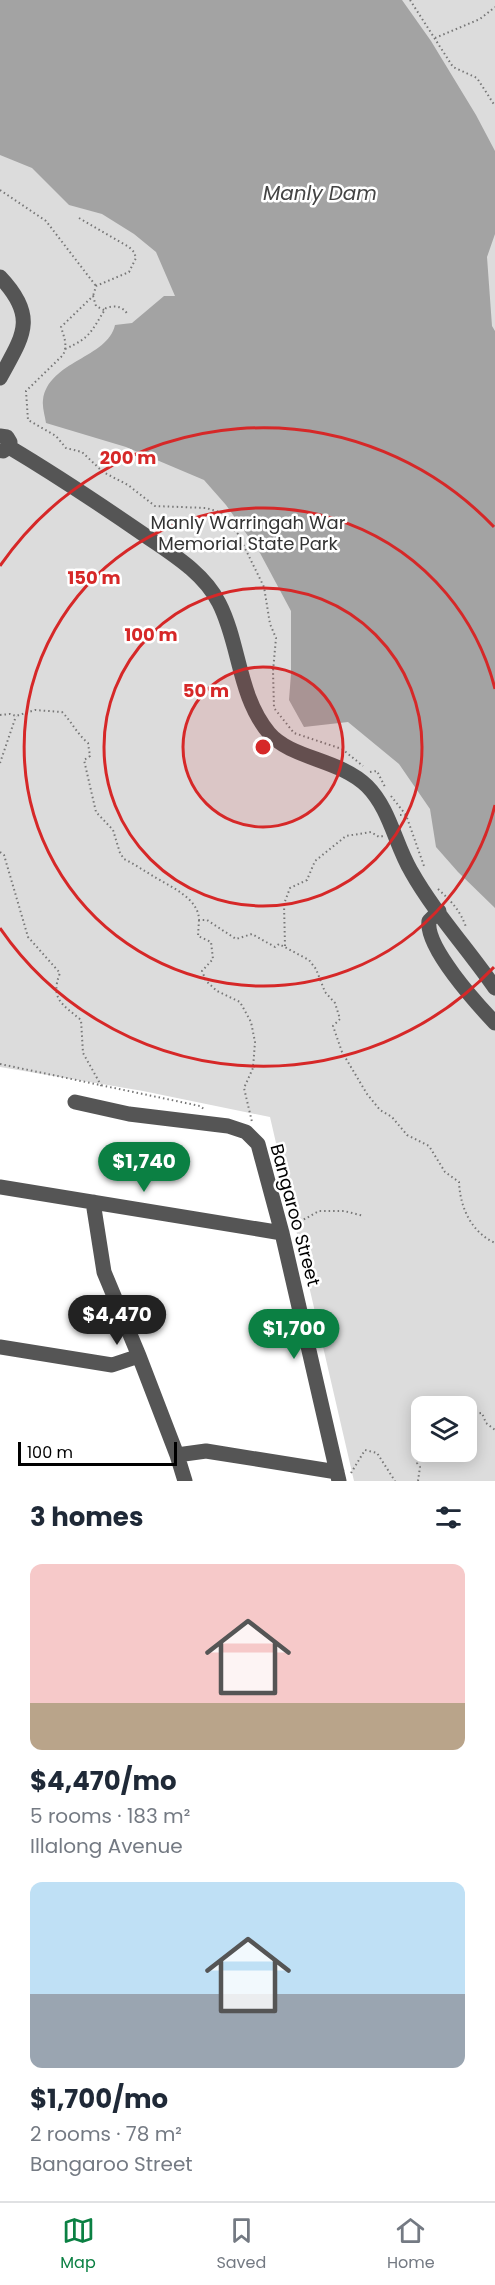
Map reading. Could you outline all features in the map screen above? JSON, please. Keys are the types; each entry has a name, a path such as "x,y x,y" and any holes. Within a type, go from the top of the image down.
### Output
{"street":[{"path":"0,277 17,299 24,325 16,351 0,378"},
{"path":"3,445 122,519 191,569 218,601 254,711 270,735 286,746 356,775 370,789 386,815 409,869 494,985"},
{"path":"439,910 429,921 431,939 458,981 495,1023"},
{"name":"Bangaroo Street","path":"75,1102 129,1114 228,1126 246,1132 258,1144 282,1233 338,1478"},
{"path":"0,1186 282,1233"},
{"path":"93,1202 104,1272 177,1455 184,1481"},
{"path":"0,1347 112,1365 139,1356"},
{"path":"177,1455 206,1451 338,1478"}],"path":[{"path":"410,0 453,67 477,78 495,106"},
{"path":"435,38 480,19 495,7"},
{"path":"0,190 46,221 96,286"},
{"path":"79,218 129,247 136,258 129,272 96,286"},
{"path":"65,350 62,327 93,296 96,286"},
{"path":"93,296 96,306 104,310"},
{"path":"55,361 65,350 88,336 106,308 119,306 128,315"},
{"path":"255,567 260,564"},
{"path":"0,715 16,716 35,710 62,712 72,723 79,736 88,743 90,756 84,760 96,812 113,830 120,854 124,859 183,893 195,908 199,920 198,936 211,942 213,959 202,971 206,981 217,991 240,1002 251,1022 255,1042 253,1068 244,1088 252,1125 246,1132"},
{"path":"0,762 16,716"},
{"path":"366,774 377,771 385,783 385,789"},
{"path":"386,815 406,815 427,872"},
{"path":"285,946 284,904 290,888 307,880 315,861 346,836 371,832 379,837 387,835 396,838"},
{"path":"0,852 4,855 28,937 60,973 55,986 58,1001 81,1020 83,1053 102,1087"},
{"path":"438,888 461,914 466,930"},
{"path":"199,920 207,920 236,939 252,934 275,947 279,944 285,946 309,960 316,969 325,992 335,1003 340,1019 333,1026 342,1052 348,1059 359,1083 380,1110 392,1117 407,1135 429,1146 445,1172 459,1182 459,1199 474,1228 495,1243"},
{"path":"0,1064 200,1106 209,1113"},
{"path":"282,1233 319,1211 344,1211 364,1216"},
{"path":"477,1413 482,1413 486,1423 495,1430"},
{"path":"338,1478 345,1479 352,1472 365,1450 377,1453 395,1481"},
{"path":"417,1462 420,1467 418,1481"}],"green space":[{"name":"Manly Warringah War Memorial State Park","path":"0,0 495,0 495,1481 354,1481 270,1117 143,1091 0,1067"}],"water":[{"name":"Manly Dam","path":"0,0 402,0 431,41 476,115 495,151 495,234 487,257 492,326 495,331 495,908 436,847 430,809 399,764 348,722 304,727 289,700 291,611 260,553 226,505 204,480 126,447 46,423 43,400 47,387 55,376 101,345 110,336 115,325 132,323 164,296 175,296 156,252 134,234 102,214 69,205 32,168 0,155"}]}
